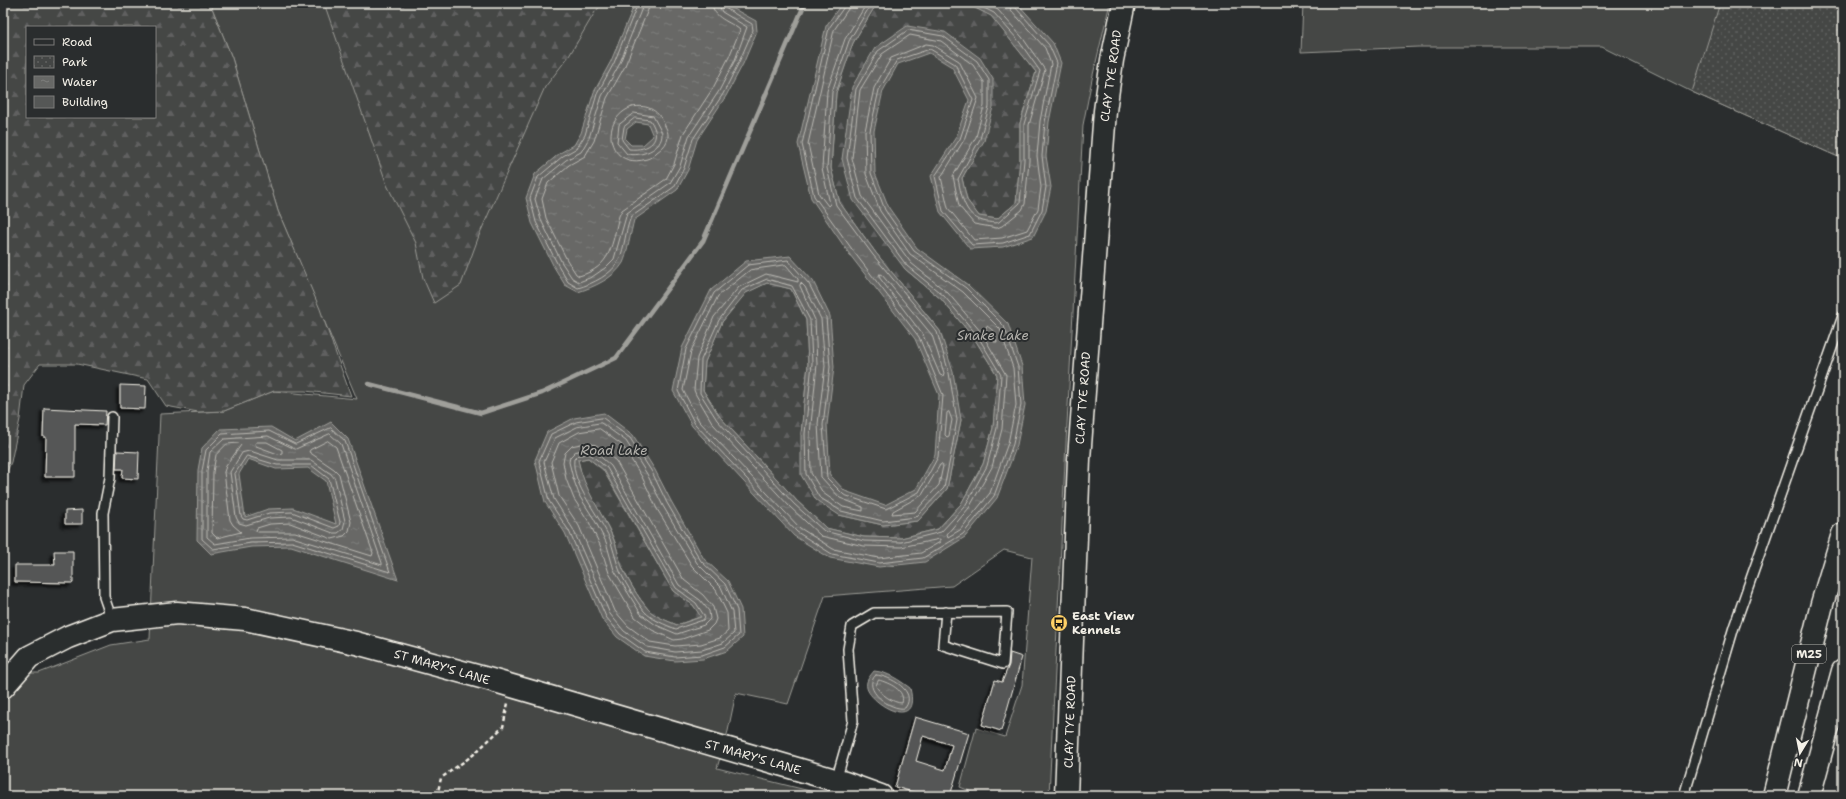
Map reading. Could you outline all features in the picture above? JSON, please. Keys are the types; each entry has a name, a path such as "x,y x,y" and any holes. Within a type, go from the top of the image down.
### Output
{"main road":[{"name":"CLAY TYE ROAD","path":"1066,796 1079,459 1086,358 1105,111 1116,40 1124,3"},
{"name":"M25","path":"1774,796 1778,775 1822,604 1843,534"},
{"name":"ST MARY'S LANE","path":"5,681 29,657 68,637 112,620 177,613 245,619 356,643 512,687 881,796"},
{"path":"1811,788 1843,671"}],"lane":[{"path":"1684,796 1734,627 1843,316"},
{"path":"112,417 110,478 103,513 104,596 112,620"},
{"path":"842,785 853,721 848,649 852,626 874,613 946,612 1007,612 1003,664 943,646 946,612"}],"path":[{"path":"437,796 441,778 472,755 503,727 512,687"}],"green space":[{"path":"3,3 210,3 232,58 278,211 320,309 351,396 305,391 274,391 224,411 198,412 166,406 148,379 77,364 40,364 24,385 20,419 11,462 3,481"},
{"path":"210,3 1110,3 1083,125 1049,796 982,796 960,787 976,728 1005,737 1022,685 1032,557 1004,550 952,586 825,596 788,704 736,693 728,731 717,768 830,796 3,796 3,673 39,673 111,645 150,639 160,414 224,411 274,391 357,399 278,211 232,58"},
{"path":"324,3 603,3 595,12 569,56 545,87 480,233 461,285 434,303 423,278 416,243 387,185"},
{"path":"887,3 965,3 991,15 1036,72 1020,123 1020,160 1016,203 997,219 979,216 967,200 962,178 984,140 993,79 907,26 842,159 905,269 941,299 974,338 997,375 993,428 983,464 961,504 938,529 901,538 864,537 826,528 797,501 720,417 703,390 705,362 722,322 745,293 767,283 791,289 806,320 808,364 801,434 839,515 883,525 918,521 947,489 961,420 940,331 876,253 840,203 831,168 836,93 853,43 874,8"},
{"path":"1303,3 1843,3 1843,159 1692,92 1602,47 1418,47 1301,52"},
{"path":"1720,3 1843,3 1843,159 1692,92"},
{"path":"588,458 603,470 673,591 693,605 702,616 677,625 654,614 648,609 626,575 613,537 584,482 578,460"}],"water":[{"path":"635,3 723,3 756,21 757,31 743,64 726,96 697,140 688,170 677,190 634,220 623,263 619,268 603,281 578,292 565,285 554,267 532,223 526,198 535,174 560,153 574,145 581,133 594,92 611,61","holes":["636,122 648,124 653,136 643,145 631,145 625,139 627,129"]},
{"name":"Snake Lake","path":"842,3 887,3 874,8 853,43 836,93 831,168 840,203 876,253 940,331 953,372 961,420 947,489 918,521 883,525 839,515 816,500 801,475 801,434 808,364 806,320 791,289 767,283 746,293 722,322 705,362 703,390 720,417 797,501 826,528 864,537 901,538 938,529 961,504 983,464 993,428 997,375 974,338 941,299 905,269 853,200 842,159 852,87 875,48 907,26 945,32 980,58 993,79 993,107 984,141 962,178 967,200 979,216 997,219 1016,203 1020,160 1020,123 1036,72 991,16 965,3 1017,3 1053,43 1061,63 1049,122 1046,156 1051,187 1046,211 1033,237 1003,247 970,249 940,212 931,176 956,137 969,100 952,67 929,53 898,64 883,91 874,131 875,173 889,208 917,248 968,285 1008,324 1022,366 1025,405 1017,445 997,498 965,537 925,562 879,567 830,558 794,536 692,426 673,391 682,348 711,290 746,261 790,256 813,281 830,316 834,367 827,425 830,475 845,491 885,505 916,489 935,455 939,395 915,339 850,255 811,198 798,144 826,26"},
{"name":"Road Lake","path":"604,413 633,435 655,470 704,559 728,581 741,609 743,637 727,651 703,659 675,661 644,656 617,637 602,619 565,533 545,502 535,460 547,432 574,418","holes":["588,458 604,470 673,591 693,605 701,617 677,625 654,614 644,605 623,569 614,541 584,481 578,460"]},
{"path":"331,422 348,439 398,580 291,546 251,547 211,554 197,540 198,470 202,448 220,429 271,427 295,441","holes":["248,459 276,469 308,468 326,481 336,524 293,508 268,509 245,517 239,474"]},
{"path":"874,671 889,675 910,688 911,702 908,709 902,712 894,711 885,707 870,694 867,688 867,683"}],"building":[{"path":"120,385 146,386 145,409 120,408"},
{"path":"44,408 106,411 105,425 75,424 75,477 45,477 46,437 43,437"},
{"path":"117,451 139,452 138,479 122,478 123,469 116,469"},
{"path":"82,510 82,524 65,524 65,511"},
{"path":"54,551 73,551 73,583 15,582 15,565 55,565"},
{"path":"1010,653 1022,657 1001,731 982,725 995,680 1002,682 1009,665"},
{"path":"915,717 969,733 950,796 927,796 895,787","holes":["923,736 952,745 945,770 916,761"]}],"waterway":[{"path":"369,384 481,413 542,393 616,358 703,241 805,3"}],"place":[{"name":"East View Kennels","path":"1059,623"}]}
